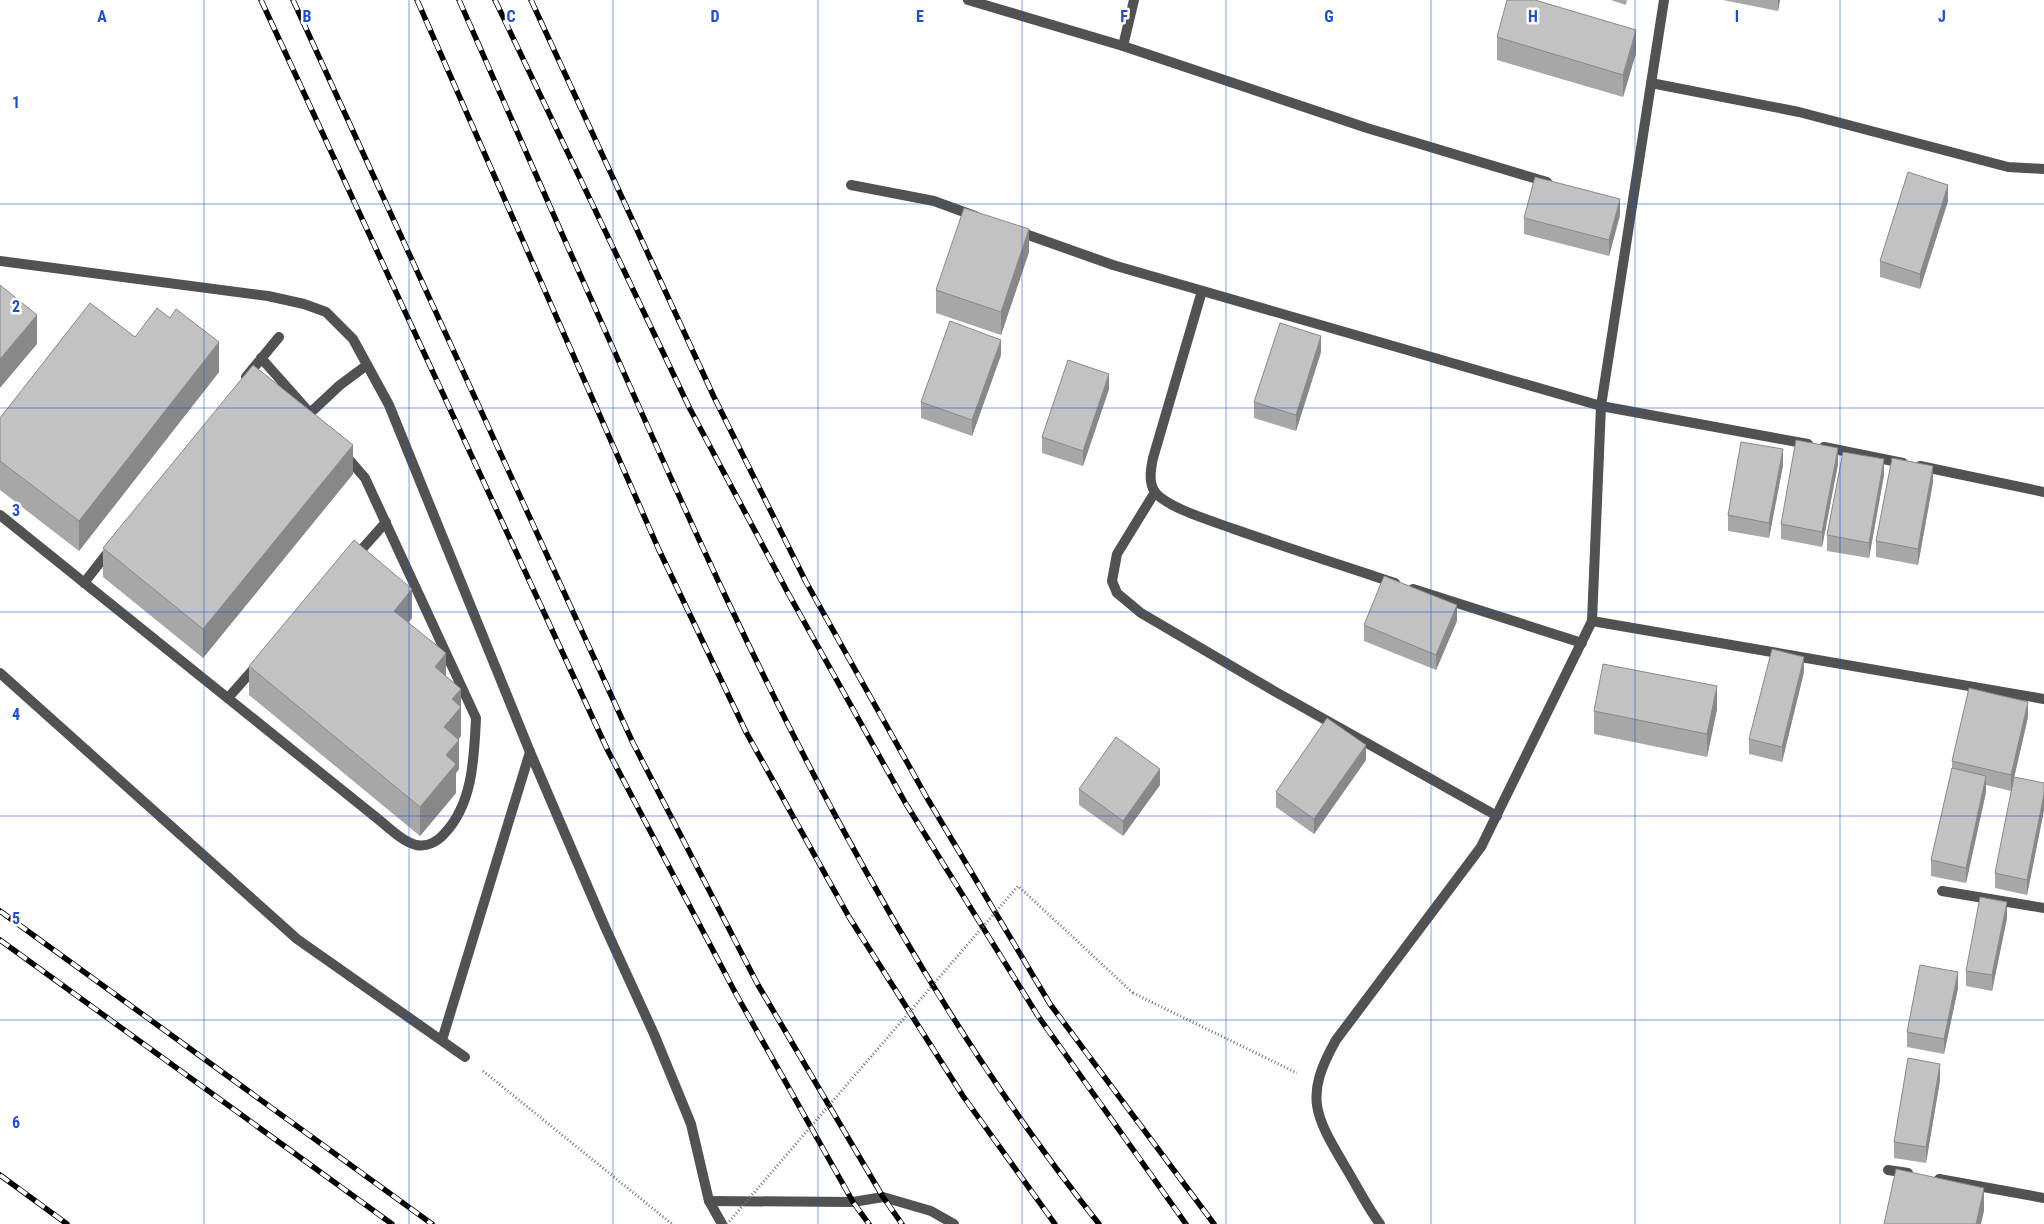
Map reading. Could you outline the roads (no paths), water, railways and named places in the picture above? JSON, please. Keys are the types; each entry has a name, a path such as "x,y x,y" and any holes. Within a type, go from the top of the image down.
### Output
{"street":[{"path":"968,0 1123,46 1368,128 1556,185"},
{"path":"1123,46 1134,0"},
{"path":"1380,1224 1325,1132 1319,1116 1316,1100 1322,1064 1336,1040 1481,847 1592,621 1601,406 1627,207 1651,83 1664,0"},
{"path":"1651,83 1799,112 2008,167 2044,169"},
{"path":"851,185 934,201 988,220"},
{"path":"1006,227 1113,265 1601,406 1853,452 2044,492"},
{"path":"0,261 268,296 304,304 326,312 353,339 389,405 530,752 605,927 654,1034 691,1124 709,1201 722,1224"},
{"path":"1202,291 1153,458 1151,484 1155,492 1164,500 1194,514 1300,552 1582,643"},
{"path":"237,389 279,337"},
{"path":"261,358 313,417 340,385 367,365"},
{"path":"0,515 407,840 417,845 428,845 439,840 449,829 462,807 474,759 476,718 365,478 341,449"},
{"path":"1155,492 1117,554 1112,580 1117,593 1150,618 1274,691 1497,816"},
{"path":"347,566 386,522"},
{"path":"84,583 120,536"},
{"path":"1592,621 2044,698"},
{"path":"228,698 267,654"},
{"path":"0,672 298,939 465,1056"},
{"path":"442,1040 530,752"},
{"path":"1942,891 2044,908"},
{"path":"1888,1170 2044,1198"},
{"path":"709,1201 852,1202 883,1197 931,1211 954,1224"}],"railway":[{"path":"261,0 608,751 736,994 853,1202 869,1224"},
{"path":"293,0 633,743 758,985 883,1197 902,1224"},
{"path":"417,0 659,550 746,732 849,917 963,1096 1055,1224"},
{"path":"459,0 677,492 781,711 837,818 896,924 959,1027 1026,1127 1099,1224"},
{"path":"495,0 690,409 788,593 906,804 1038,1016 1186,1224"},
{"path":"531,0 714,397 806,582 927,798 1050,1004 1214,1224"},
{"path":"0,911 432,1224"},
{"path":"0,940 392,1224"},
{"path":"0,1175 67,1224"}]}
